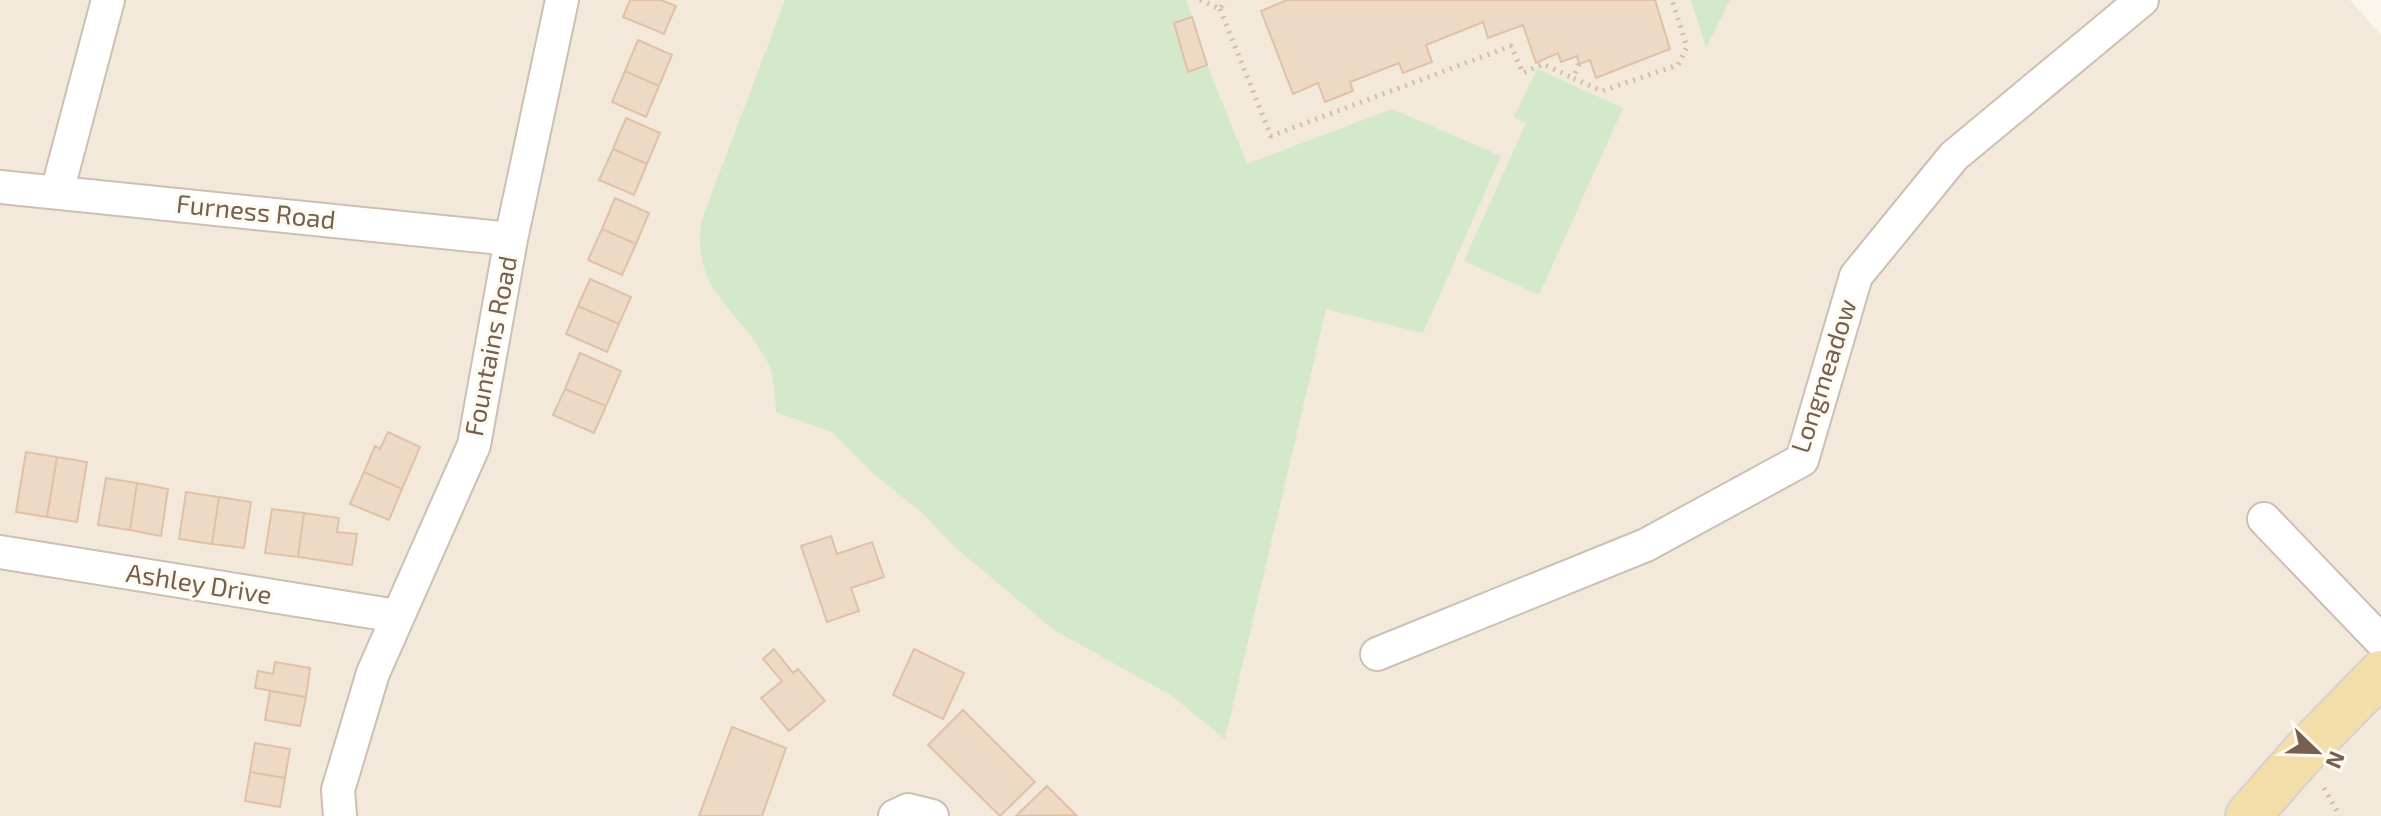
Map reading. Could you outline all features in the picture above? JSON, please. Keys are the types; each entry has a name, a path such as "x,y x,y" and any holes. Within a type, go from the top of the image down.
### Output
{"main road":[{"path":"2248,816 2304,752 2381,673"}],"street":[{"path":"57,192 108,0"},
{"name":"Fountains Road","path":"340,816 338,790 373,673 474,445 511,239 562,0"},
{"name":"Longmeadow","path":"1377,654 1646,545 1802,460 1856,276 1954,156 2142,0"},
{"name":"Furness Road","path":"0,187 511,239"},
{"path":"2264,519 2381,641"},
{"name":"Ashley Drive","path":"0,552 397,616"},
{"path":"895,816 908,810 932,816"}],"path":[{"path":"1200,0 1220,9 1271,136 1511,46 1523,73 1543,64 1602,91 1678,65 1687,47 1672,0"},
{"path":"1220,9 1225,0"},
{"path":"1573,78 1579,64"}],"shaded area":[{"path":"0,0 2350,0 2381,35 2381,816 0,816"}],"green space":[{"path":"785,0 1186,0 1192,17 1174,23 1187,71 1207,65 1247,164 1392,109 1501,156 1423,333 1326,309 1225,739 1169,694 1054,630 956,548 920,511 876,476 832,432 776,412 768,363 711,284 700,246 701,222"},
{"path":"1691,0 1730,0 1706,48"},
{"path":"1537,69 1623,108 1539,295 1464,261 1526,123 1514,117"}],"building":[{"path":"630,0 661,0 676,6 664,34 623,17"},
{"path":"1287,0 1655,0 1670,49 1596,78 1590,60 1579,64 1577,56 1561,62 1558,53 1536,63 1523,25 1488,38 1483,22 1426,45 1432,62 1403,73 1399,63 1350,82 1353,91 1325,102 1318,83 1293,94 1261,11"},
{"path":"1192,17 1207,65 1188,72 1174,23"},
{"path":"638,40 672,55 659,86 625,71"},
{"path":"625,71 659,86 646,117 612,102"},
{"path":"626,118 660,133 647,164 613,149"},
{"path":"613,149 647,164 634,195 599,180"},
{"path":"615,198 649,213 636,244 602,229"},
{"path":"602,229 636,244 622,275 588,260"},
{"path":"590,279 631,297 619,324 578,306"},
{"path":"578,306 619,324 607,352 566,334"},
{"path":"580,353 621,371 606,406 565,389"},
{"path":"565,389 606,406 594,433 553,415"},
{"path":"388,432 420,447 402,489 364,472 375,446 380,449"},
{"path":"26,452 57,457 47,517 16,512"},
{"path":"57,457 87,462 77,522 47,517"},
{"path":"364,472 402,489 389,520 350,504"},
{"path":"106,478 137,483 130,530 98,525"},
{"path":"137,483 168,489 161,536 130,530"},
{"path":"186,492 219,497 212,544 179,539"},
{"path":"219,497 251,502 244,548 212,544"},
{"path":"272,509 304,513 298,557 265,553"},
{"path":"304,513 339,518 337,532 357,534 352,565 298,557"},
{"path":"831,536 837,554 872,542 884,577 851,588 859,611 827,622 801,546"},
{"path":"774,649 793,673 798,669 825,701 789,731 761,698 782,681 763,659"},
{"path":"914,649 964,673 943,719 893,695"},
{"path":"275,662 310,668 306,697 255,688 258,671 273,674"},
{"path":"270,691 306,697 300,726 265,720"},
{"path":"963,710 1035,782 1000,816 928,745"},
{"path":"732,727 786,748 762,816 699,816"},
{"path":"255,743 290,749 285,778 250,772"},
{"path":"250,772 285,778 280,807 245,801"},
{"path":"1047,786 1076,815 1016,816"}]}
